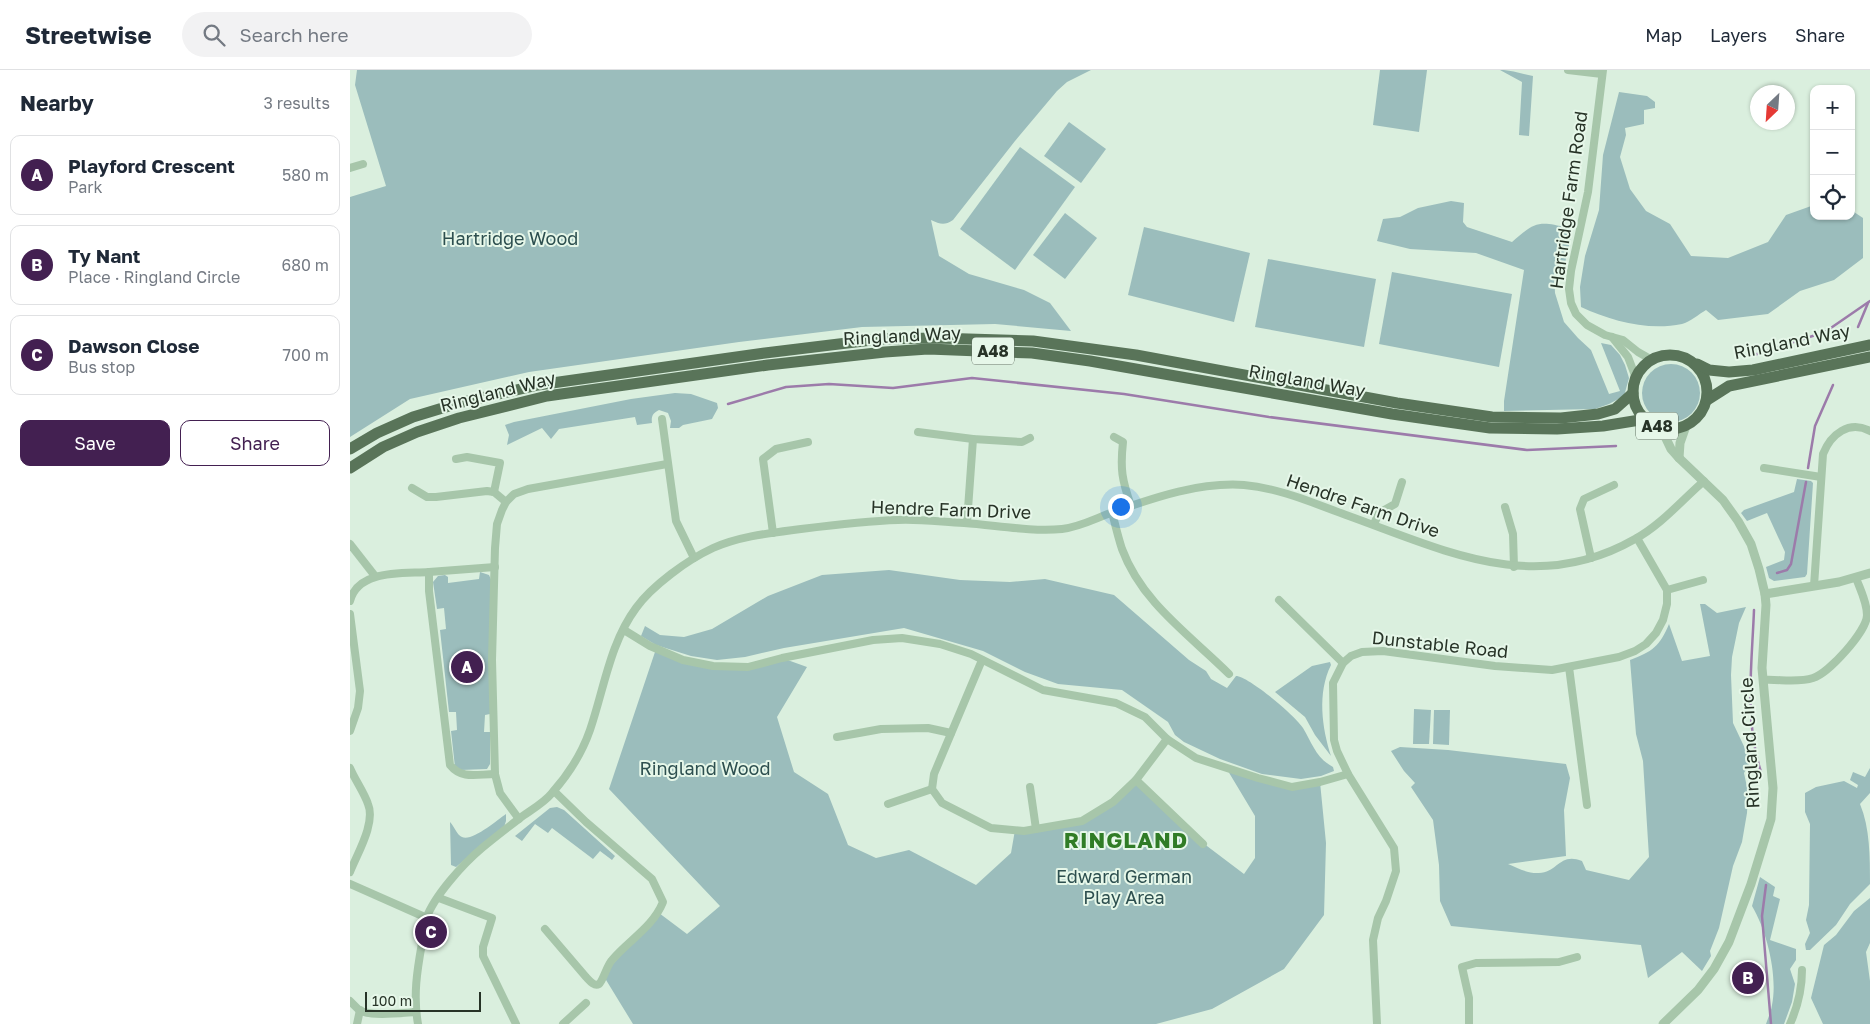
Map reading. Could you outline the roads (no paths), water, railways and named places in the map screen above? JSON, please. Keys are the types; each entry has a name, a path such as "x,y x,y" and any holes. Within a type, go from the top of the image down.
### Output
{"main road":[{"name":"Ringland Way","path":"350,449 377,433 413,417 459,403 538,385 880,339 936,338 1033,341 1136,355 1397,403 1492,417 1561,418 1598,414 1615,409 1633,393"},
{"name":"Ringland Way","path":"1652,360 1662,355 1673,354 1684,357 1709,370 1730,372 1753,370 1870,345"},
{"name":"Ringland Way","path":"350,468 383,447 417,432 460,418 547,396 768,365 928,349 1032,353 1090,361 1392,414 1490,428 1557,429 1603,426 1646,420"},
{"name":"Ringland Way","path":"1686,426 1703,411 1707,400 1729,386 1870,357"},
{"path":"1636,378 1642,367 1652,360"},
{"path":"1693,362 1706,379 1707,400"},
{"name":"A48","path":"1636,378 1633,393 1639,412 1646,420 1661,428 1669,429 1686,426"}],"street":[{"name":"Hartridge Farm Road","path":"1568,70 1602,72 1588,192 1571,271 1569,289 1571,304 1576,314 1597,332 1623,340 1652,360"},
{"path":"350,168 363,164"},
{"name":"Hartridge Farm Road","path":"1612,337 1628,357 1636,378"},
{"path":"662,419 676,521 694,558"},
{"path":"1679,458 1680,443 1686,426"},
{"path":"1814,586 1823,454 1835,435 1850,427 1870,430"},
{"name":"Ringland Circle","path":"1661,428 1671,449 1723,500 1751,544 1766,594 1763,680 1773,788 1771,819 1760,857 1729,942 1714,969 1698,990 1663,1024"},
{"path":"918,432 973,439 1022,442 1030,438"},
{"path":"1114,437 1122,442 1120,465 1131,506"},
{"path":"967,523 973,439"},
{"path":"773,533 763,459 776,449 808,442"},
{"path":"456,458 467,457 500,463 494,492"},
{"path":"519,819 500,793 495,774 492,660 496,524 506,502 514,494 528,488 667,464"},
{"path":"1764,468 1821,477"},
{"name":"Hendre Farm Drive","path":"418,1024 415,983 427,918 439,898 456,874 483,847 546,800 554,791 582,748 590,730 613,654 635,609 651,590 694,558 714,548 733,541 773,533 853,522 903,520 1062,529 1087,523 1112,512 1168,494 1223,485 1246,485 1307,500 1460,555 1514,567 1547,568 1572,564 1606,554 1637,538 1652,528 1704,481"},
{"path":"1374,524 1379,513 1395,504 1402,482"},
{"path":"1592,558 1580,509 1584,499 1614,485"},
{"path":"412,488 427,496 436,497 486,491 494,492 506,502"},
{"path":"1505,507 1512,534 1514,567"},
{"path":"1112,512 1122,549 1135,576 1151,599 1172,622 1229,674"},
{"path":"1637,538 1667,590 1703,580"},
{"path":"350,544 375,576"},
{"path":"350,601 356,589 364,581 375,576 495,567"},
{"path":"429,572 450,766 461,775 495,774"},
{"path":"1766,594 1856,578 1870,573"},
{"path":"1763,680 1813,678 1825,671 1858,637 1867,614 1864,597 1856,578"},
{"name":"Dunstable Road","path":"1343,663 1351,656 1362,652 1383,651 1524,669 1552,670 1619,657 1635,652 1656,633 1663,620 1667,604 1667,590"},
{"path":"1279,600 1343,663 1333,683 1334,740 1348,774 1394,848 1396,871 1378,918 1374,940 1377,1024"},
{"path":"350,614 360,691 358,708 350,731"},
{"path":"624,630 650,646 683,660 713,666 748,667 859,642 902,638 940,644 982,660 1043,690 1116,703 1145,717 1167,739 1196,758 1292,787 1348,774"},
{"path":"982,660 934,774 932,789 942,803 991,828 1024,831 1082,821 1113,802 1136,780 1167,739"},
{"path":"1569,668 1587,805"},
{"path":"350,705 358,708"},
{"path":"836,737 881,729 928,728 951,733"},
{"path":"350,771 369,805 370,816 368,828 350,872"},
{"path":"1136,780 1203,844"},
{"path":"1030,787 1036,829"},
{"path":"888,804 932,789"},
{"path":"545,929 594,984 600,983 608,964 648,926 659,913 663,902 652,879 586,822 554,791"},
{"path":"350,884 427,918"},
{"path":"439,898 492,918 483,947 483,956 516,1024"},
{"path":"1469,1024 1469,998 1462,967 1476,963 1559,962 1577,957"},
{"path":"1790,1024 1798,1005 1802,988 1802,970"},
{"path":"350,1001 360,1010 383,1014 416,1012"},
{"path":"563,1024 586,1003"},
{"path":"356,1024 360,1010"}],"waterway":[{"path":"1754,355 1825,332 1870,301"},
{"path":"1858,327 1868,303"},
{"path":"728,404 786,387 829,384 893,388 972,378 1124,394 1269,417 1527,450 1616,446"},
{"path":"1808,468 1815,426 1833,385"},
{"path":"1777,573 1787,570 1791,564 1806,482"},
{"path":"1754,610 1750,692 1752,732 1761,772"},
{"path":"1766,885 1762,916 1771,1024"}],"place":[{"name":"Playford Crescent","path":"467,667"},
{"name":"Dawson Close","path":"431,932"},
{"name":"Ty Nant","path":"1748,978"}],"district":[{"name":"RINGLAND","path":"1126,840"}],"park label":[{"name":"Hartridge Wood","path":"510,239"},
{"name":"Ringland Wood","path":"705,769"},
{"name":"Edward German Play Area","path":"1124,888"}]}
